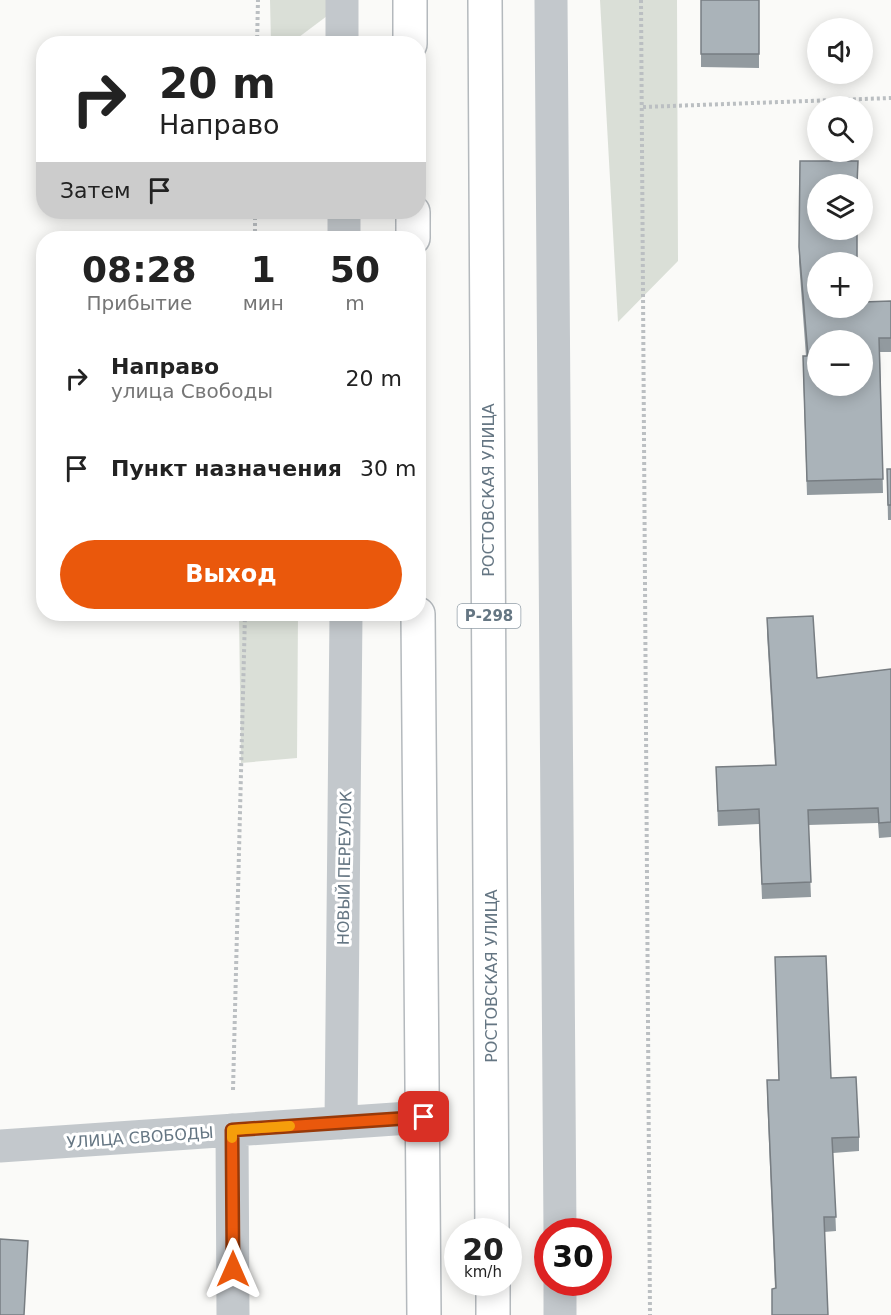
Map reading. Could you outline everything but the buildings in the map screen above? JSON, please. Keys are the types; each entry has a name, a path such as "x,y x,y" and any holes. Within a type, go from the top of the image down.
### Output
{"highway":[{"path":"410,0 411,36"},
{"name":"РОСТОВСКАЯ УЛИЦА","path":"485,0 492,1218"},
{"path":"418,621 424,1315"},
{"path":"493,1296 493,1315"}],"street":[{"path":"342,0 342,36"},
{"path":"551,0 560,1218"},
{"name":"НОВЫЙ ПЕРЕУЛОК","path":"341,1123 346,621"},
{"name":"УЛИЦА СВОБОДЫ","path":"0,1146 424,1117"},
{"path":"232,1130 233,1315"},
{"path":"560,1296 560,1315"}],"path":[{"path":"257,36 258,0"},
{"path":"641,0 650,1315"},
{"path":"643,107 891,98"},
{"path":"232,1130 245,621"}],"shaded area":[{"path":"270,0 327,0 327,16 300,36 271,36"},
{"path":"600,0 677,0 678,261 618,322"},
{"path":"239,621 298,621 297,758 241,763"}],"slow traffic":[{"path":"232,1138 232,1130 290,1126"}],"route":[{"path":"233,1269 232,1130 424,1117"}]}
